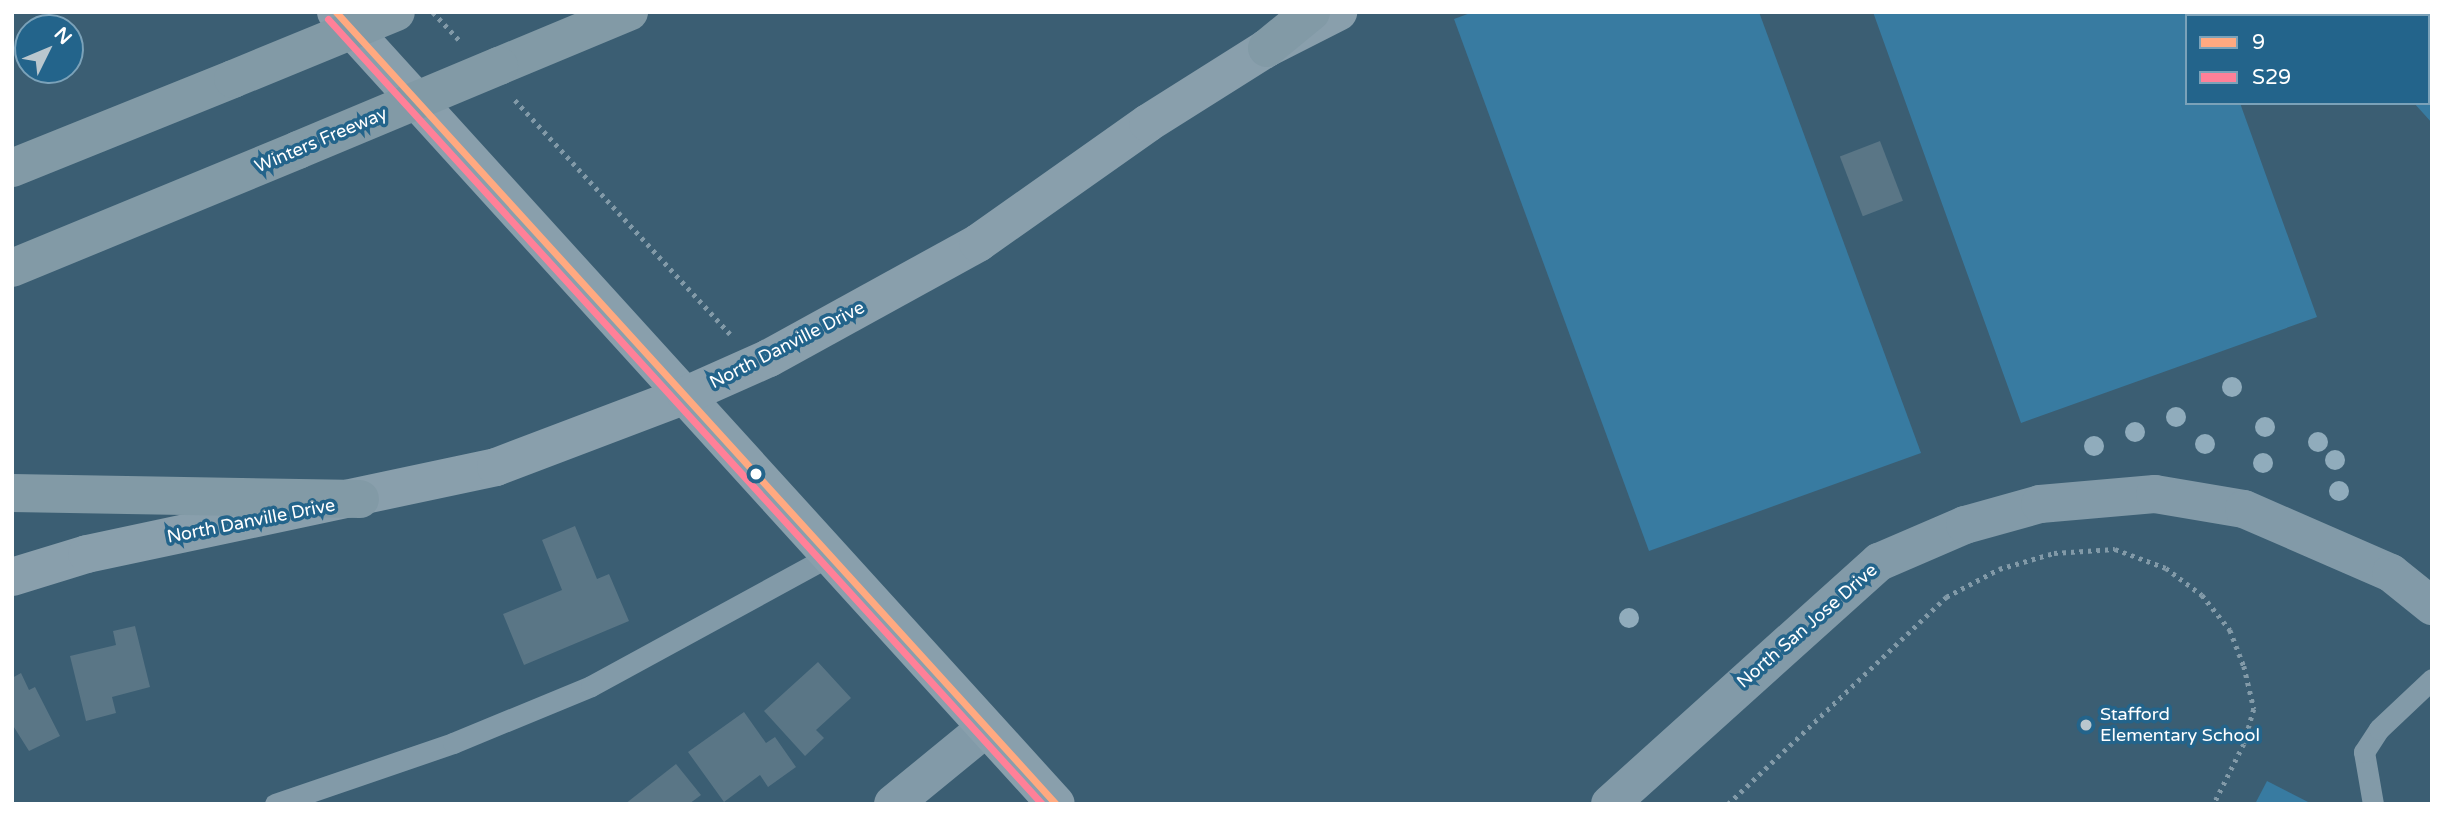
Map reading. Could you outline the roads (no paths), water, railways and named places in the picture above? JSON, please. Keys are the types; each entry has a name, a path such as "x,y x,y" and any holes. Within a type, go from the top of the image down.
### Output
{"highway":[{"path":"12,168 396,12"},
{"name":"Winters Freeway","path":"12,268 629,12"},
{"path":"1267,48 1311,12"},
{"path":"12,493 360,499"}],"main road":[{"path":"337,12 1056,804"},
{"name":"North Danville Drive","path":"12,578 87,554 360,499 496,467 686,395 769,358 978,243 1267,48 1338,12"}],"street":[{"name":"North San Jose Drive","path":"1610,804 1879,562 1965,525 2040,504 2155,494 2244,509 2391,573 2432,606"},
{"path":"893,804 986,728"}],"lane":[{"path":"275,804 453,743 591,686 831,555"},
{"path":"2373,804 2364,752 2379,729 2432,678"}],"place":[{"name":"Stafford Elementary School","path":"2086,725"}]}
